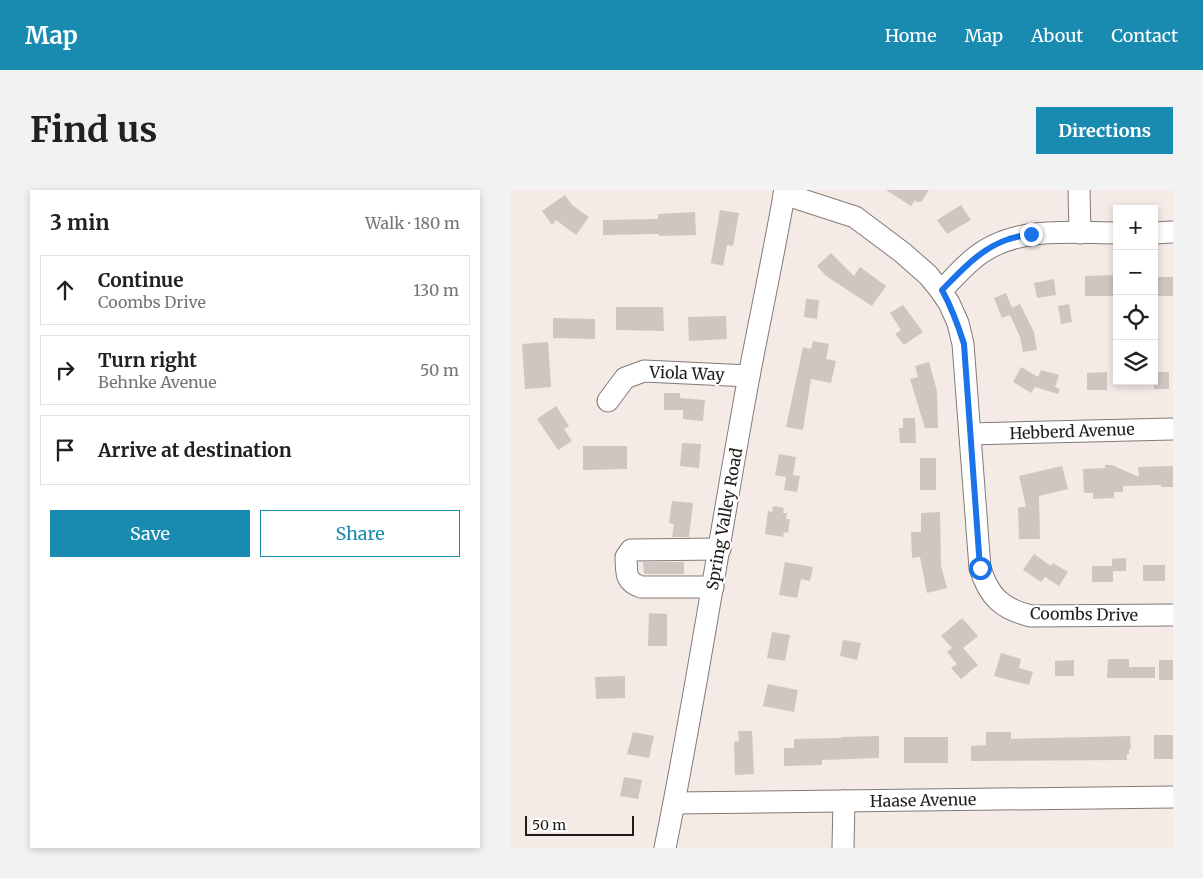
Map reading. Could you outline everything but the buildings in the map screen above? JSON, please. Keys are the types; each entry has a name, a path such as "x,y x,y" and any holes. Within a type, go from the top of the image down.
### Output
{"street":[{"path":"1080,190 1080,233"},
{"name":"Coombs Drive","path":"785,192 855,217 903,253 928,275 942,290 949,303 958,323 964,344 980,568 985,583 993,595 1004,605 1017,612 1032,616 1173,615"},
{"name":"Spring Valley Road","path":"664,848 674,803 720,549 749,376 785,192"},
{"path":"1158,232 1173,232"},
{"path":"942,290 972,260 991,247 1009,239 1031,234 1113,233"},
{"name":"Viola Way","path":"608,401 625,378 644,371 749,376"},
{"name":"Hebberd Avenue","path":"970,434 1173,429"},
{"path":"713,587 641,587 635,585 627,576 626,557 631,550 720,549"},
{"name":"Haase Avenue","path":"674,803 1173,797"},
{"path":"843,848 844,801"}],"route":[{"path":"980,568 964,344 958,323 942,290 972,260 991,247 1009,239 1031,234"}]}
